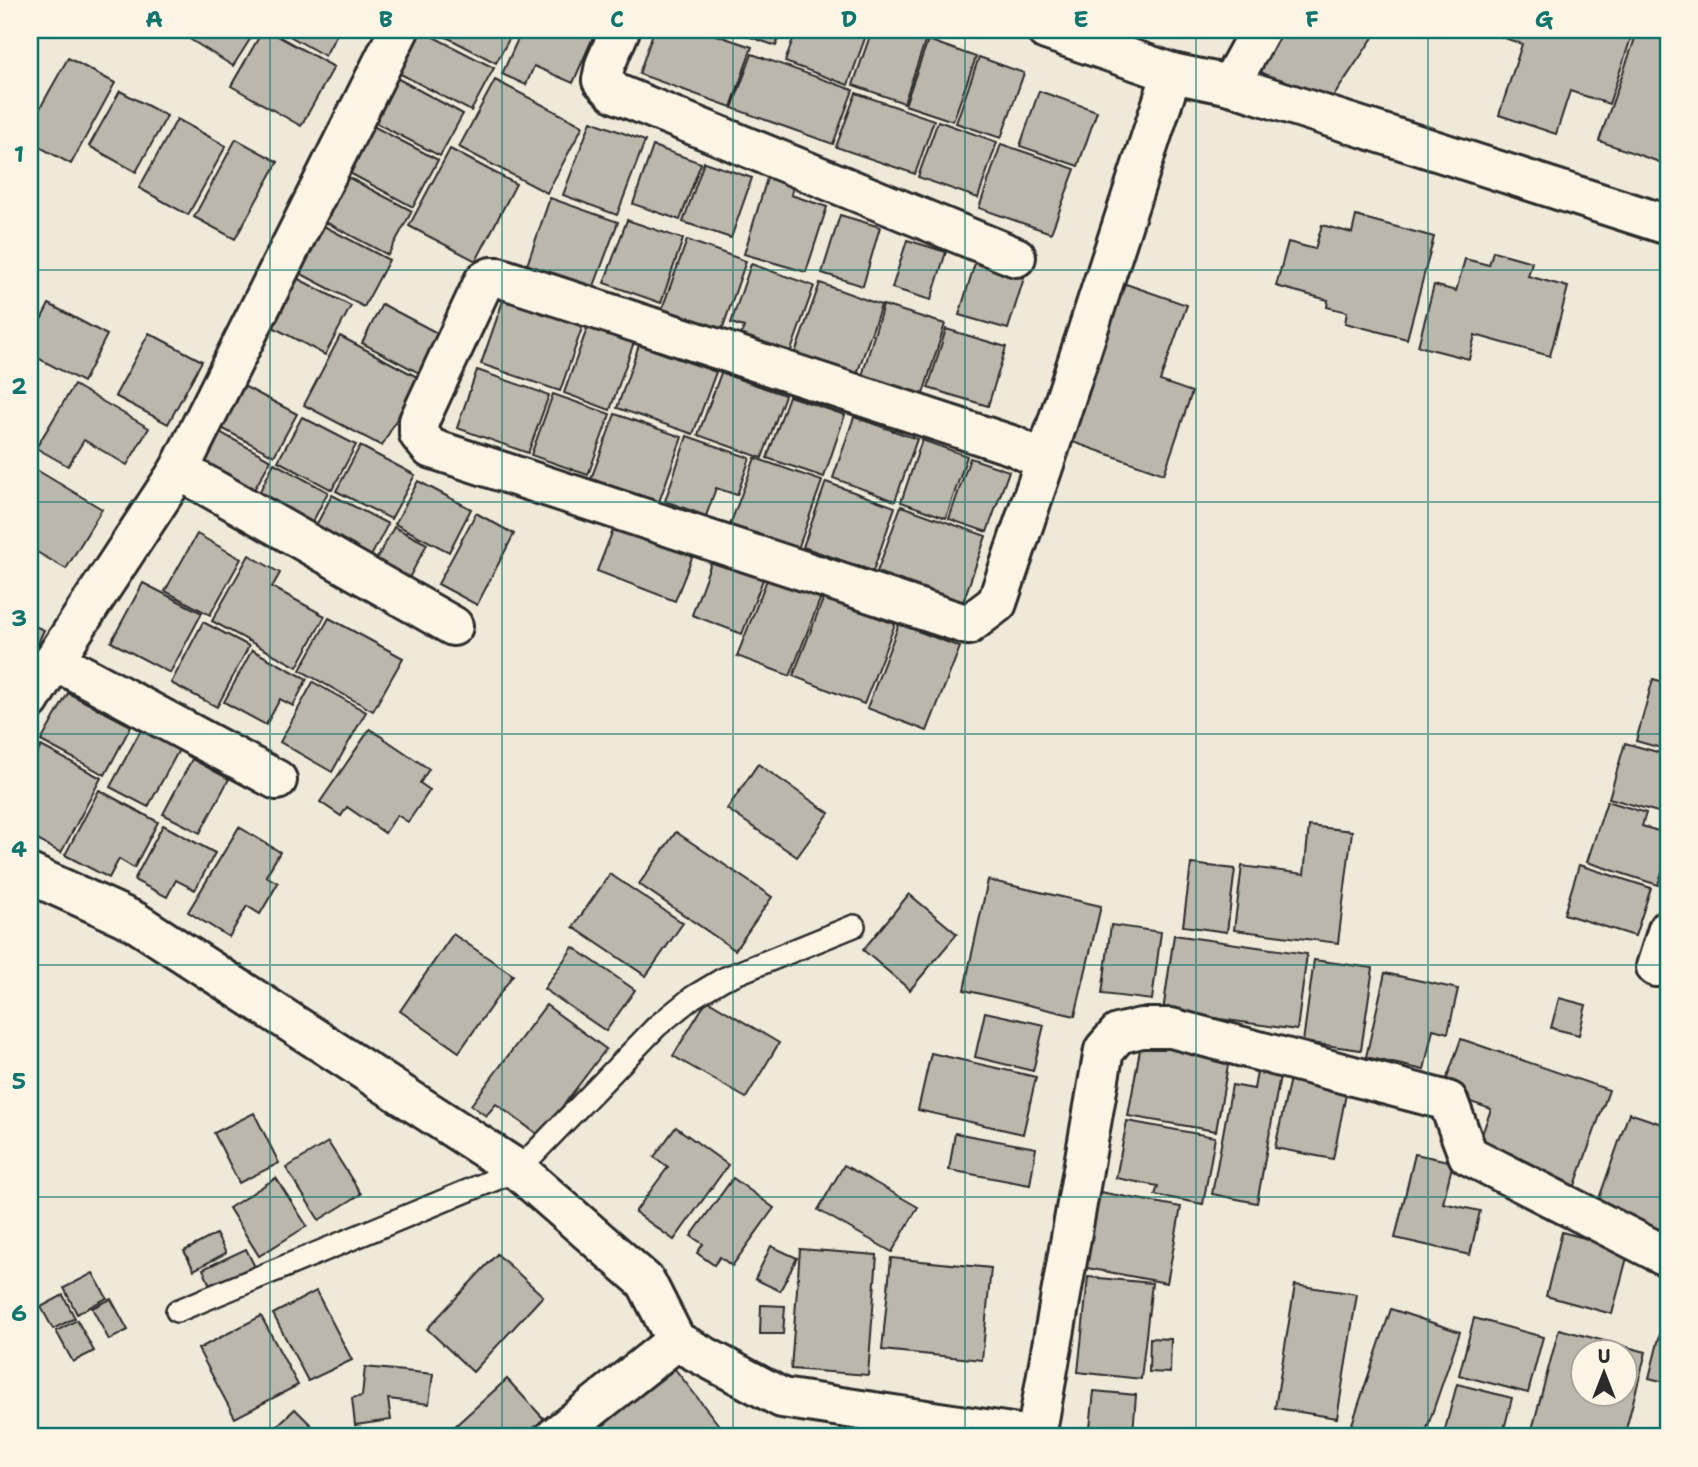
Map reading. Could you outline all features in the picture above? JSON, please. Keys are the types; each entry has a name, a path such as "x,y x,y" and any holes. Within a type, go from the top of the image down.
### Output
{"street":[{"path":"30,700 179,470 399,30"},
{"path":"620,30 605,65 602,80 615,93 1016,257"},
{"path":"1046,30 1172,73 1230,85 1668,225"},
{"path":"1230,85 1260,30"},
{"path":"1045,461 1001,442 498,277 484,281 419,421 419,434 429,448 968,625 997,603 1045,461 1172,73"},
{"path":"179,470 453,626"},
{"path":"54,660 277,780"},
{"path":"30,874 134,921 518,1170 646,1282 676,1341 782,1398 1037,1437 1104,1050 1118,1034 1141,1028 1171,1028 1448,1101 1468,1155 1668,1257"},
{"path":"1656,967 1668,929"},
{"path":"555,1437 676,1341"}],"lane":[{"path":"177,1311 518,1170 657,1026 693,997 723,979 853,926"}],"building":[{"path":"194,30 256,30 233,66 188,38"},
{"path":"263,30 334,67 301,126 231,86"},
{"path":"279,30 339,30 325,56"},
{"path":"414,30 420,30 494,68 471,111 393,70"},
{"path":"433,30 514,30 496,63"},
{"path":"522,30 583,30 594,35 573,83 534,66 526,85 502,74"},
{"path":"654,30 701,30 752,47 731,107 639,74"},
{"path":"731,30 781,30 776,46"},
{"path":"796,30 868,30 848,85 785,62"},
{"path":"872,30 899,30 926,39 904,103 853,85"},
{"path":"1279,30 1378,30 1323,112 1254,67"},
{"path":"1504,30 1633,32 1609,104 1570,91 1556,134 1499,115 1522,44 1502,37"},
{"path":"1638,30 1668,30 1668,144 1662,163 1599,141"},
{"path":"928,40 976,57 953,121 905,105"},
{"path":"752,54 853,90 833,144 732,108"},
{"path":"979,57 1024,73 1001,138 956,123"},
{"path":"68,58 115,83 71,164 30,142 30,126"},
{"path":"393,76 463,114 440,156 370,120"},
{"path":"495,80 583,126 547,193 459,147"},
{"path":"120,91 167,116 136,172 89,146"},
{"path":"1039,91 1097,111 1078,166 1020,146"},
{"path":"856,93 934,120 915,174 836,147"},
{"path":"177,119 226,146 188,215 139,188"},
{"path":"591,121 645,141 617,215 563,195"},
{"path":"938,121 997,142 978,198 918,177"},
{"path":"369,124 438,160 413,207 344,170"},
{"path":"236,139 278,162 235,239 194,217"},
{"path":"1001,144 1075,169 1051,233 979,208"},
{"path":"653,146 701,163 680,220 633,204"},
{"path":"450,149 516,184 476,261 409,226"},
{"path":"704,162 752,178 731,238 683,222"},
{"path":"338,172 412,211 388,255 314,216"},
{"path":"768,175 794,183 791,195 827,207 806,272 744,254"},
{"path":"550,198 618,222 591,294 525,271"},
{"path":"840,215 880,227 863,286 822,273"},
{"path":"1356,216 1434,237 1407,339 1345,323 1347,312 1327,307 1328,300 1276,286 1288,242 1315,249 1322,225 1352,233"},
{"path":"627,220 683,239 661,303 604,283"},
{"path":"316,222 389,260 364,307 290,268"},
{"path":"687,240 746,261 722,330 662,309"},
{"path":"907,240 946,252 931,300 892,288"},
{"path":"1493,251 1532,262 1528,276 1568,287 1550,356 1475,335 1469,359 1418,346 1434,285 1456,291 1465,259 1489,265"},
{"path":"975,263 1024,278 1008,329 959,315"},
{"path":"751,264 814,286 789,356 740,338 744,327 731,323"},
{"path":"283,271 351,306 325,355 258,319"},
{"path":"820,283 881,305 857,374 795,353"},
{"path":"1123,283 1187,305 1160,381 1192,392 1164,474 1067,440"},
{"path":"504,298 583,325 560,391 481,364"},
{"path":"49,304 107,335 83,382 30,354 30,341"},
{"path":"382,304 441,335 421,374 362,343"},
{"path":"883,305 945,324 923,394 862,376"},
{"path":"588,326 634,342 610,410 564,393"},
{"path":"946,329 1006,347 988,406 928,388"},
{"path":"149,333 202,361 168,424 115,396"},
{"path":"340,336 419,378 382,446 304,405"},
{"path":"639,345 716,372 693,434 617,408"},
{"path":"477,370 549,395 528,453 457,428"},
{"path":"721,373 785,395 762,458 698,435"},
{"path":"236,382 297,414 274,456 214,424"},
{"path":"74,385 149,428 127,465 84,440 68,466 36,448"},
{"path":"553,394 610,414 588,475 531,455"},
{"path":"789,396 845,415 824,477 767,458"},
{"path":"615,414 682,437 659,502 591,479"},
{"path":"302,417 356,445 332,490 278,461"},
{"path":"854,417 917,439 895,501 833,478"},
{"path":"212,428 271,460 250,497 192,466"},
{"path":"687,436 750,458 737,495 716,488 706,516 665,501"},
{"path":"922,440 967,456 946,518 901,502"},
{"path":"360,446 415,475 391,519 336,491"},
{"path":"755,458 822,481 798,549 730,525"},
{"path":"970,458 1009,471 987,532 949,519"},
{"path":"274,463 328,492 310,527 256,499"},
{"path":"30,466 102,509 66,569 30,548"},
{"path":"418,481 471,509 449,552 395,524"},
{"path":"826,482 895,507 873,571 803,547"},
{"path":"332,495 388,524 367,564 311,535"},
{"path":"901,506 986,536 963,602 877,572"},
{"path":"476,513 514,534 477,605 438,584"},
{"path":"615,525 693,555 675,601 597,571"},
{"path":"394,527 427,544 408,580 375,562"},
{"path":"197,534 241,559 210,615 165,591"},
{"path":"249,555 280,573 272,587 325,616 297,667 212,621"},
{"path":"713,557 764,577 742,634 692,615"},
{"path":"768,577 821,597 790,676 737,656"},
{"path":"143,583 202,613 170,673 111,642"},
{"path":"824,597 895,624 864,704 793,676"},
{"path":"329,618 403,658 373,711 300,670"},
{"path":"203,622 249,646 217,707 171,683"},
{"path":"30,624 44,630 30,660"},
{"path":"899,624 960,647 927,731 867,708"},
{"path":"252,650 307,679 293,706 280,699 266,725 224,702"},
{"path":"1653,679 1668,683 1668,750 1636,741"},
{"path":"313,682 366,712 332,772 280,742"},
{"path":"68,693 131,726 105,775 41,741"},
{"path":"143,726 181,746 148,807 110,787"},
{"path":"370,729 429,769 420,783 430,790 408,822 397,815 385,833 347,807 341,816 320,802"},
{"path":"1625,743 1668,755 1668,815 1609,798"},
{"path":"41,746 101,778 61,853 30,836 30,768"},
{"path":"192,759 229,779 200,833 163,814"},
{"path":"758,764 829,813 797,857 727,809"},
{"path":"99,790 158,822 134,868 119,859 109,878 65,855"},
{"path":"1607,801 1646,813 1642,826 1668,834 1668,853 1658,885 1587,862"},
{"path":"163,825 215,853 195,890 176,880 167,897 134,880"},
{"path":"1309,826 1352,831 1338,943 1234,930 1242,866 1304,874"},
{"path":"239,827 280,852 266,876 278,883 260,914 247,906 229,937 188,912"},
{"path":"676,832 772,897 735,950 639,884"},
{"path":"1191,864 1235,869 1227,932 1183,926"},
{"path":"1579,865 1651,888 1635,936 1564,914"},
{"path":"610,874 683,923 646,976 573,927"},
{"path":"988,880 1101,906 1075,1016 964,990"},
{"path":"909,894 957,934 910,990 863,950"},
{"path":"1111,925 1161,932 1152,1000 1102,994"},
{"path":"453,934 513,975 459,1052 400,1011"},
{"path":"1174,935 1307,954 1297,1030 1163,1011"},
{"path":"573,947 635,990 606,1031 544,989"},
{"path":"1314,960 1373,968 1361,1050 1303,1042"},
{"path":"1385,973 1458,989 1448,1033 1433,1029 1424,1070 1366,1057"},
{"path":"1559,998 1586,1005 1579,1035 1551,1028"},
{"path":"707,1000 779,1043 746,1098 673,1056"},
{"path":"546,1005 606,1049 540,1136 496,1104 486,1116 471,1105"},
{"path":"985,1012 1044,1025 1033,1071 975,1057"},
{"path":"1461,1039 1609,1090 1573,1191 1507,1168 1512,1154 1479,1143 1491,1109 1442,1092"},
{"path":"1141,1044 1229,1060 1216,1131 1128,1116"},
{"path":"931,1053 1036,1077 1023,1134 918,1110"},
{"path":"1258,1066 1281,1070 1257,1203 1212,1194 1232,1085 1254,1089"},
{"path":"1290,1078 1347,1089 1333,1159 1275,1148"},
{"path":"254,1113 279,1163 239,1183 214,1133"},
{"path":"1629,1113 1668,1126 1668,1238 1594,1213"},
{"path":"1127,1121 1215,1137 1203,1204 1155,1195 1158,1186 1116,1178"},
{"path":"676,1127 728,1165 674,1240 635,1212 668,1167 654,1157"},
{"path":"955,1133 1036,1148 1030,1185 949,1170"},
{"path":"328,1142 361,1194 319,1220 286,1168"},
{"path":"1415,1154 1453,1162 1443,1203 1480,1211 1470,1255 1395,1238"},
{"path":"844,1165 918,1207 892,1252 818,1210"},
{"path":"276,1178 307,1226 259,1256 229,1208"},
{"path":"733,1178 774,1208 732,1266 720,1257 714,1265 697,1253 703,1244 691,1236"},
{"path":"1084,1189 1181,1207 1167,1283 1071,1265"},
{"path":"1562,1232 1629,1250 1612,1314 1546,1296"},
{"path":"216,1234 226,1253 194,1270 184,1251"},
{"path":"771,1246 797,1258 780,1291 755,1279"},
{"path":"246,1249 255,1267 211,1288 203,1269"},
{"path":"800,1249 877,1255 868,1375 791,1369"},
{"path":"497,1254 543,1296 473,1372 427,1329"},
{"path":"891,1258 991,1268 982,1360 882,1350"},
{"path":"93,1273 107,1298 77,1314 64,1288"},
{"path":"1088,1277 1152,1283 1141,1379 1078,1372"},
{"path":"1295,1285 1357,1294 1337,1418 1275,1408"},
{"path":"316,1291 352,1360 308,1381 273,1314"},
{"path":"63,1295 75,1318 53,1329 41,1307"},
{"path":"111,1299 128,1330 109,1340 92,1308"},
{"path":"761,1305 785,1306 783,1334 760,1334"},
{"path":"1391,1309 1460,1332 1424,1437 1390,1437 1352,1424"},
{"path":"261,1316 298,1385 235,1418 198,1349"},
{"path":"1474,1318 1543,1337 1528,1393 1459,1375"},
{"path":"77,1320 94,1351 73,1362 56,1331"},
{"path":"1559,1329 1593,1338 1568,1338 1568,1408 1632,1408 1624,1437 1530,1437"},
{"path":"1660,1334 1668,1337 1668,1383 1649,1378"},
{"path":"1150,1338 1171,1339 1170,1373 1149,1372"},
{"path":"1638,1350 1646,1352 1638,1383"},
{"path":"365,1367 433,1374 429,1404 388,1399 391,1420 355,1425 352,1398 362,1396"},
{"path":"675,1369 725,1433 720,1437 587,1437"},
{"path":"507,1379 544,1419 523,1437 443,1437"},
{"path":"1457,1384 1512,1398 1502,1437 1443,1437"},
{"path":"1094,1391 1136,1395 1133,1433 1090,1428"},
{"path":"295,1409 323,1437 265,1437"}]}
